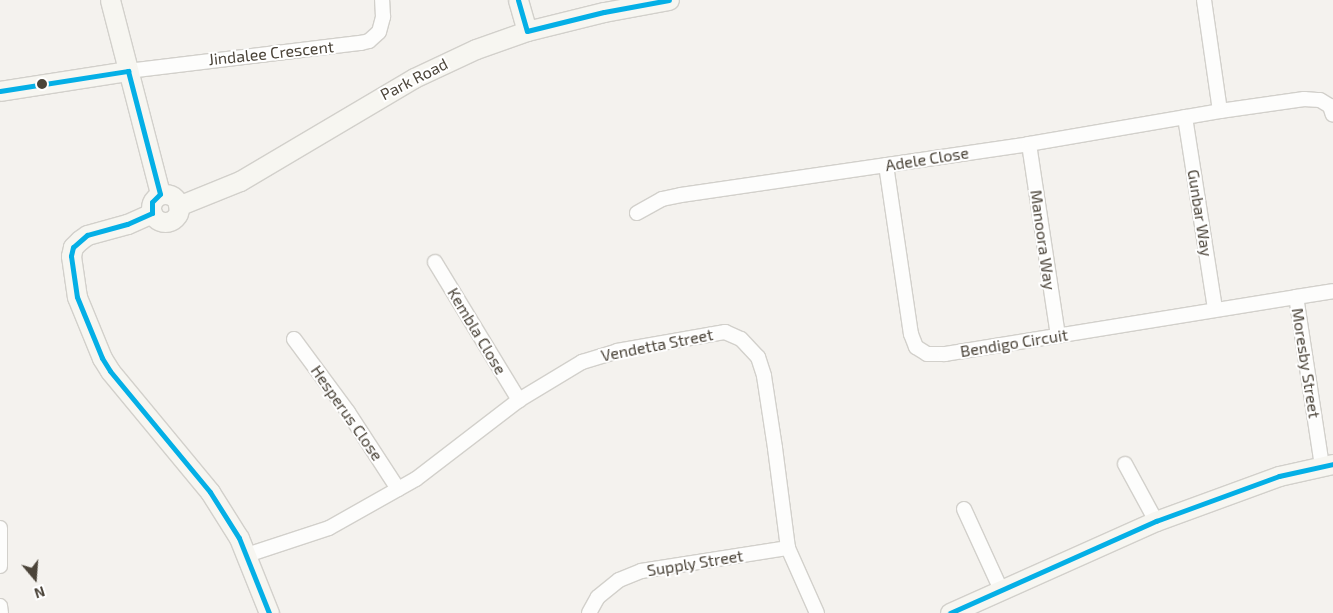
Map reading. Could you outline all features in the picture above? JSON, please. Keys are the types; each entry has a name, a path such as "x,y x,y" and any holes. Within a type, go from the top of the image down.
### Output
{"street":[{"path":"110,0 160,194"},
{"name":"Jindalee Crescent","path":"128,70 361,44 369,41 379,32 383,17 382,0"},
{"path":"518,0 527,31"},
{"name":"Park Road","path":"178,206 262,170 367,104 414,78 476,49 527,31 604,12 669,0"},
{"path":"1204,0 1220,111 1304,99 1320,100 1330,106 1333,115"},
{"path":"0,91 128,70"},
{"name":"Adele Close","path":"637,213 662,200 681,194 1029,144 1220,111"},
{"name":"Gunbar Way","path":"1185,117 1215,309"},
{"name":"Manoora Way","path":"1029,144 1058,336"},
{"name":"Bendigo Circuit","path":"886,165 911,334 916,347 928,354 935,355 1058,336 1296,297"},
{"path":"160,194 172,196 178,206 175,216 171,220 160,221 152,213 152,202 160,194"},
{"path":"152,213 127,224 88,235 73,247 71,256 77,297 102,358 121,388 210,492 247,555 269,613"},
{"name":"Kembla Close","path":"435,262 519,400"},
{"name":"Moresby Street","path":"1327,465 1296,297 1333,292"},
{"name":"Vendetta Street","path":"247,555 329,528 416,479 519,400 582,362 616,351 725,332 742,339 758,357 764,376 788,548 817,613"},
{"name":"Hesperus Close","path":"294,339 348,412 398,489"},
{"path":"1125,464 1156,521"},
{"path":"950,613 1156,521 1279,476 1327,465"},
{"path":"964,509 1001,590"},
{"path":"0,528 0,566"},
{"name":"Supply Street","path":"589,613 598,597 619,580 641,571 788,548"},
{"path":"0,606 2,613"}],"transit line":[{"path":"518,0 527,31 604,12 669,0"},
{"path":"0,91 128,71 160,194 152,202 152,213 127,224 87,235 73,247 71,256 77,297 102,358 110,371 210,492 239,538 269,613"},
{"path":"950,613 1156,521 1279,476 1333,464"}]}
